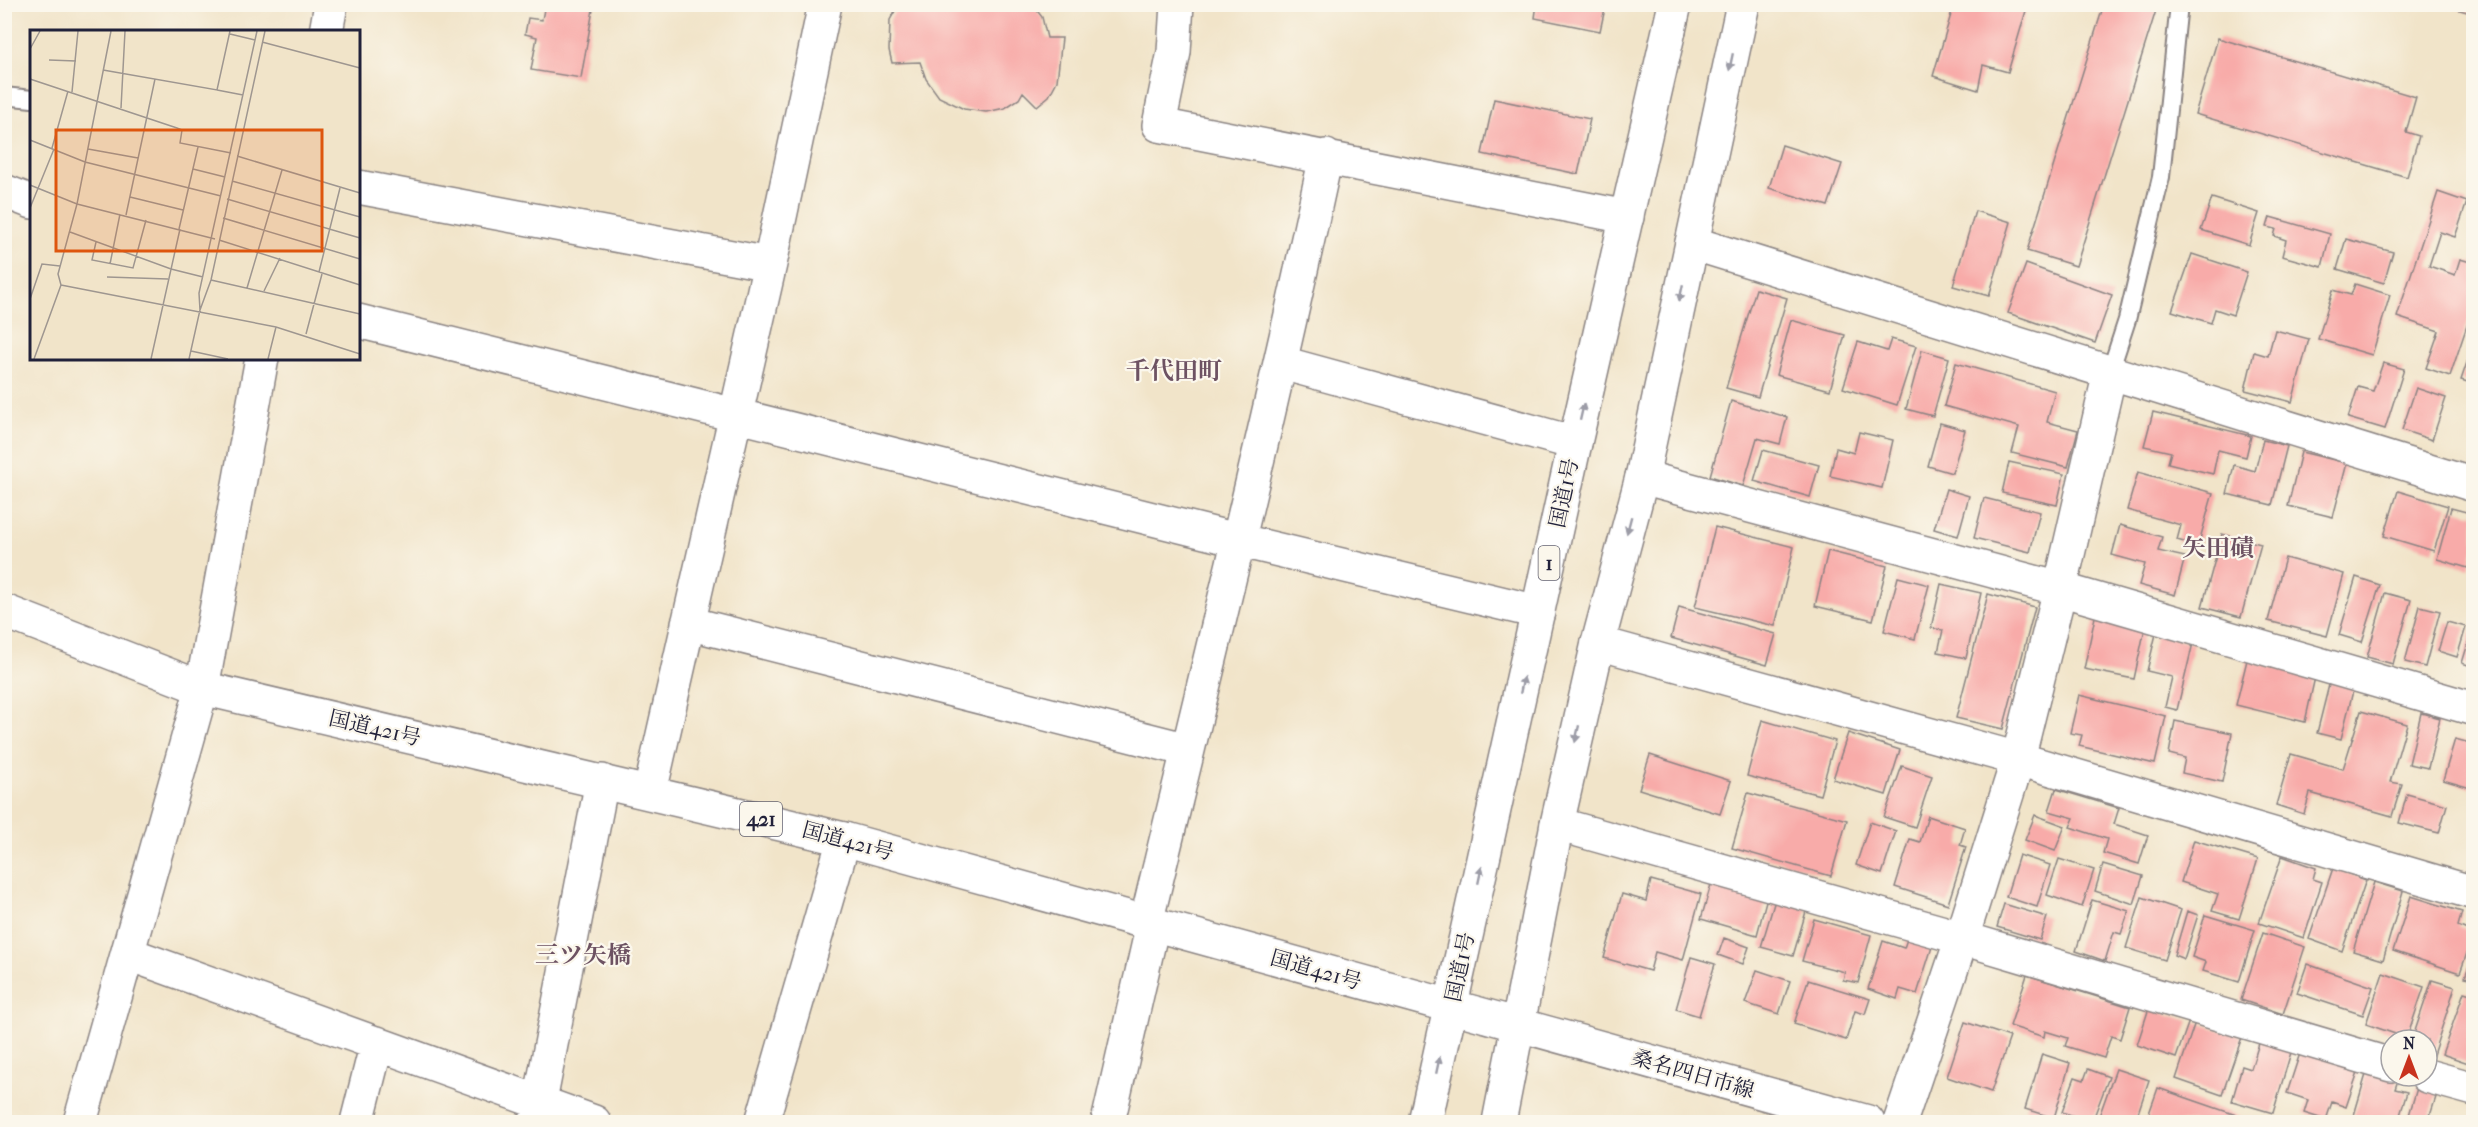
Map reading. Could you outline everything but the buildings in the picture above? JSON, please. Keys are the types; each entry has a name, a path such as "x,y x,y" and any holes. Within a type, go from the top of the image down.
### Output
{"main road":[{"path":"326,30 331,4"},
{"path":"650,792 770,264 825,4"},
{"path":"1177,4 1174,52 1159,125 1627,217"},
{"name":"国道1号","path":"1425,1122 1675,4"},
{"path":"1499,1122 1557,824 1598,643 1642,477 1743,4"},
{"path":"1108,1122 1188,750 1281,363 1326,156"},
{"path":"360,187 770,264"},
{"path":"4,191 30,201"},
{"path":"1692,243 2474,485"},
{"path":"360,321 1237,540 1538,612"},
{"path":"80,1122 202,688 262,360"},
{"path":"1281,363 1575,443"},
{"path":"1900,1122 1962,938 2018,759 2110,372"},
{"path":"1642,477 2060,590 2474,709"},
{"name":"国道421号","path":"4,611 202,688 844,839 1519,1025"},
{"path":"688,623 1188,750"},
{"path":"1598,643 2018,759 2474,893"},
{"path":"538,1113 602,781"},
{"path":"1557,824 1962,938 2379,1061"},
{"path":"762,1122 844,839"},
{"path":"129,954 377,1043 538,1113 594,1122"},
{"name":"桑名四日市線","path":"1519,1025 1868,1122"},
{"path":"357,1122 377,1043"},
{"path":"2439,1079 2474,1089"}],"lane":[{"path":"2110,372 2127,320 2161,177 2179,4"},
{"path":"4,96 30,99"}],"district":[{"name":"千代田町","path":"1174,371"},
{"name":"矢田磧","path":"2218,548"},
{"name":"三ツ矢橋","path":"583,955"}]}
